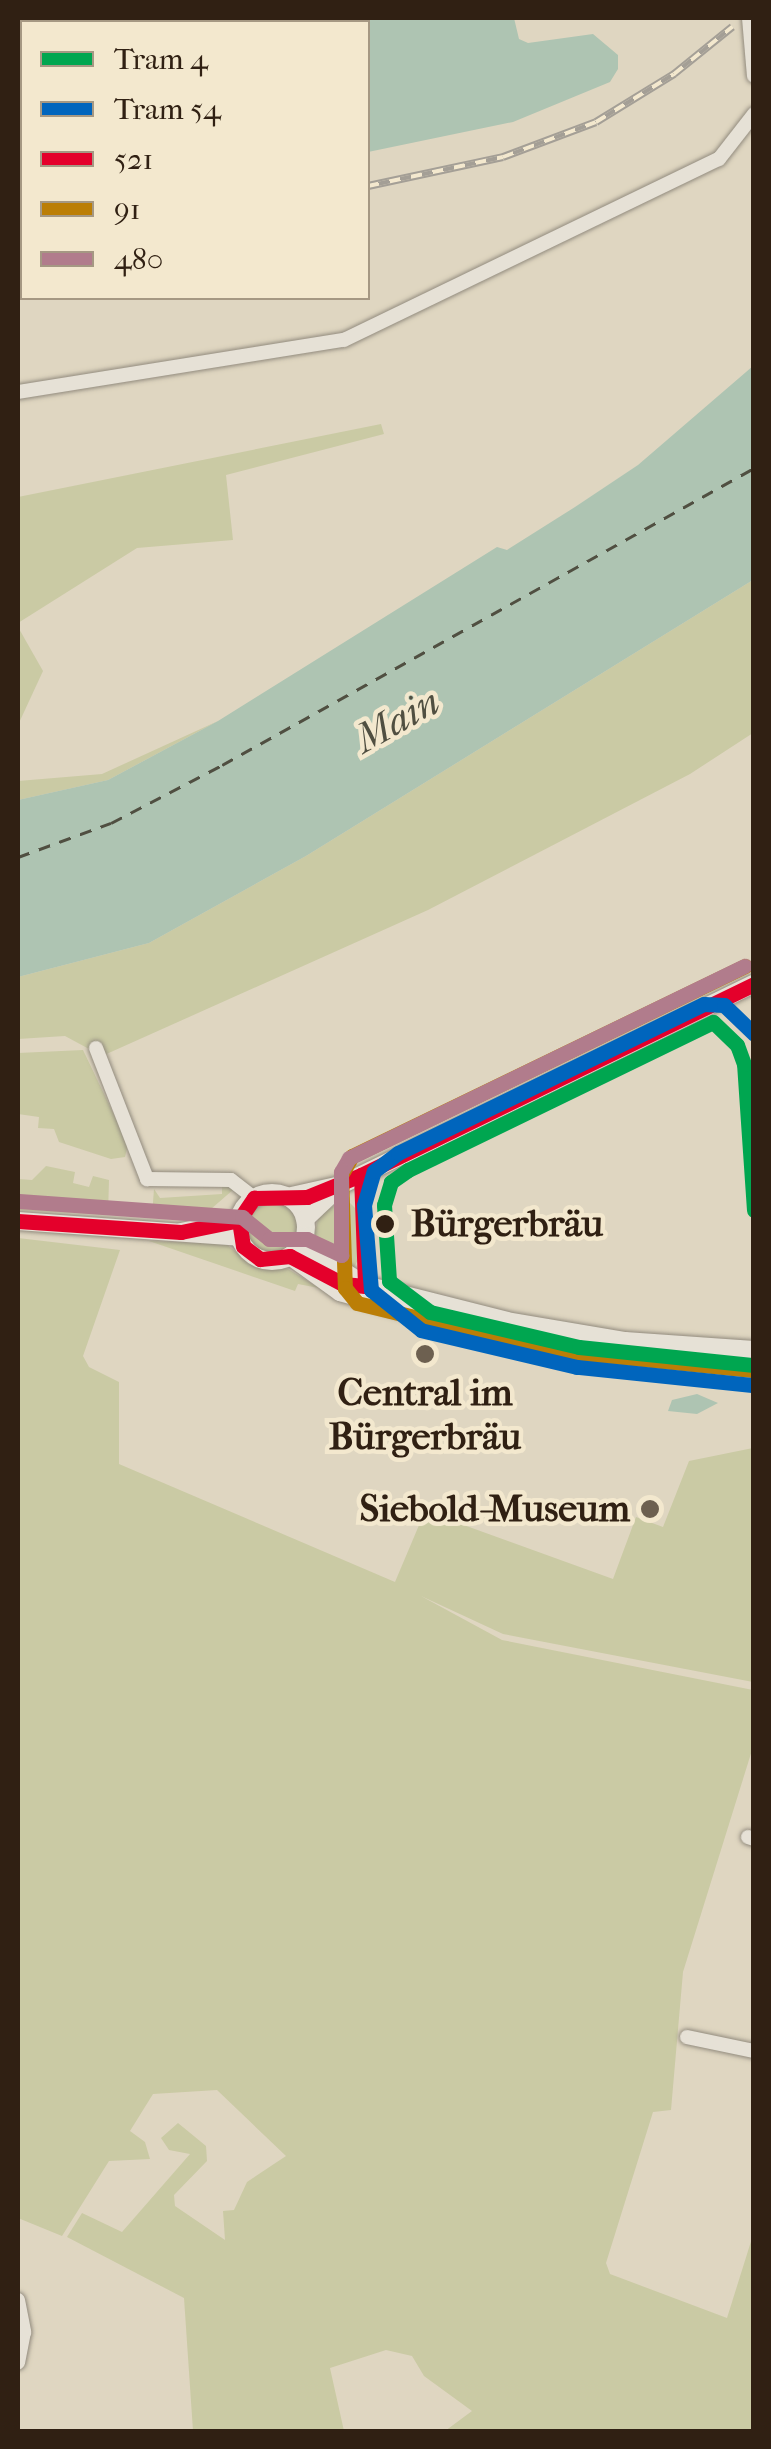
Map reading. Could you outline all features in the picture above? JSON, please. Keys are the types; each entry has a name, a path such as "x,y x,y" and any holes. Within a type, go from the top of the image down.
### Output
{"main road":[{"path":"239,1228 250,1192 287,1197 341,1184 754,984"},
{"path":"296,1250 304,1219 341,1184"},
{"path":"287,1197 304,1219"},
{"path":"18,1221 181,1232 239,1228"},
{"path":"239,1228 260,1259 296,1250"},
{"path":"296,1250 340,1292 689,1368 754,1373"},
{"path":"624,1351 689,1346 754,1350"},
{"path":"689,1346 689,1368"}],"street":[{"path":"748,18 754,76"},
{"path":"18,392 344,340 718,159 754,114"},
{"path":"96,1048 147,1179 232,1180 250,1192"},
{"path":"687,2037 754,2051"},
{"path":"18,2300 24,2332 18,2362"}],"shaded area":[{"path":"381,424 384,434 226,475 233,540 137,548 18,623 18,497"},
{"path":"753,580 753,733 690,774 428,910 102,1056 65,1036 18,1039 18,977 149,943 306,856"},
{"path":"18,627 43,671 18,725"},
{"path":"218,721 108,780 18,800 18,781 102,774"},
{"path":"83,1050 128,1144 125,1157 111,1159 59,1142 54,1129 38,1128 39,1117 18,1114 18,1053"},
{"path":"46,1166 75,1172 73,1183 89,1187 93,1176 109,1180 108,1215 18,1210 18,1179 32,1180"},
{"path":"222,1184 234,1189 211,1209 152,1215 154,1189 160,1198 222,1194"},
{"path":"271,1199 291,1207 299,1227 291,1247 271,1255 251,1247 243,1227 251,1207"},
{"path":"346,1199 357,1210 359,1258 353,1269 313,1241 319,1215"},
{"path":"18,1238 120,1250 83,1356 89,1367 119,1382 119,1464 395,1582 425,1511 613,1579 636,1517 663,1527 689,1461 753,1448 753,1682 503,1634 421,1596 502,1640 753,1690 753,1747 683,1972 671,2110 653,2112 606,2263 610,2274 727,2318 753,2235 753,2431 445,2431 472,2411 424,2376 412,2356 386,2350 330,2368 344,2431 193,2431 184,2298 67,2237 82,2213 122,2232 190,2154 169,2150 161,2138 178,2123 206,2146 207,2161 174,2195 175,2206 225,2240 223,2211 234,2210 247,2182 286,2156 217,2090 153,2094 130,2131 145,2142 150,2159 109,2161 62,2236 18,2218"},
{"path":"149,1241 226,1244 252,1265 288,1269 319,1288 298,1284 295,1291"}],"water":[{"path":"514,18 519,39 528,43 593,34 618,55 618,69 610,82 513,122 370,152 370,20 358,20"},
{"path":"20,76 20,209 18,209"},
{"name":"Main","path":"753,366 753,580 306,856 149,943 18,977 18,800 108,780 218,721 497,547 507,550 575,507 638,465"},
{"path":"697,1394 718,1403 697,1414 668,1411 672,1400"}],"ferry route":[{"path":"18,857 111,823 222,765 754,468"}],"railway":[{"path":"240,20 255,18"},
{"path":"299,20 313,18"},
{"path":"370,186 503,157 596,122 674,74 732,27"}],"tram line":[{"name":"54","path":"752,1385 577,1367 421,1330 371,1290 364,1205 374,1171 398,1153 704,1004 724,1005 754,1034"},
{"name":"4","path":"754,1210 744,1064 737,1045 713,1022 408,1170 391,1182 384,1205 389,1281 430,1312 579,1347 754,1365"}],"transit line":[{"name":"91","path":"745,966 352,1156 341,1175 345,1288 357,1303 550,1350 752,1370"},
{"name":"480","path":"19,1201 242,1217 269,1239 307,1239 341,1255 341,1172 349,1158 745,966"},
{"name":"521","path":"361,1175 754,984"},
{"name":"521","path":"361,1175 365,1286 343,1284 290,1256 260,1259 243,1246 239,1220 254,1198 307,1197 361,1175"},
{"name":"521","path":"18,1221 181,1232 239,1220"}],"place":[{"name":"Bürgerbräu","path":"385,1224"},
{"name":"Central im Bürgerbräu","path":"425,1354"},
{"name":"Siebold-Museum","path":"650,1509"}]}
